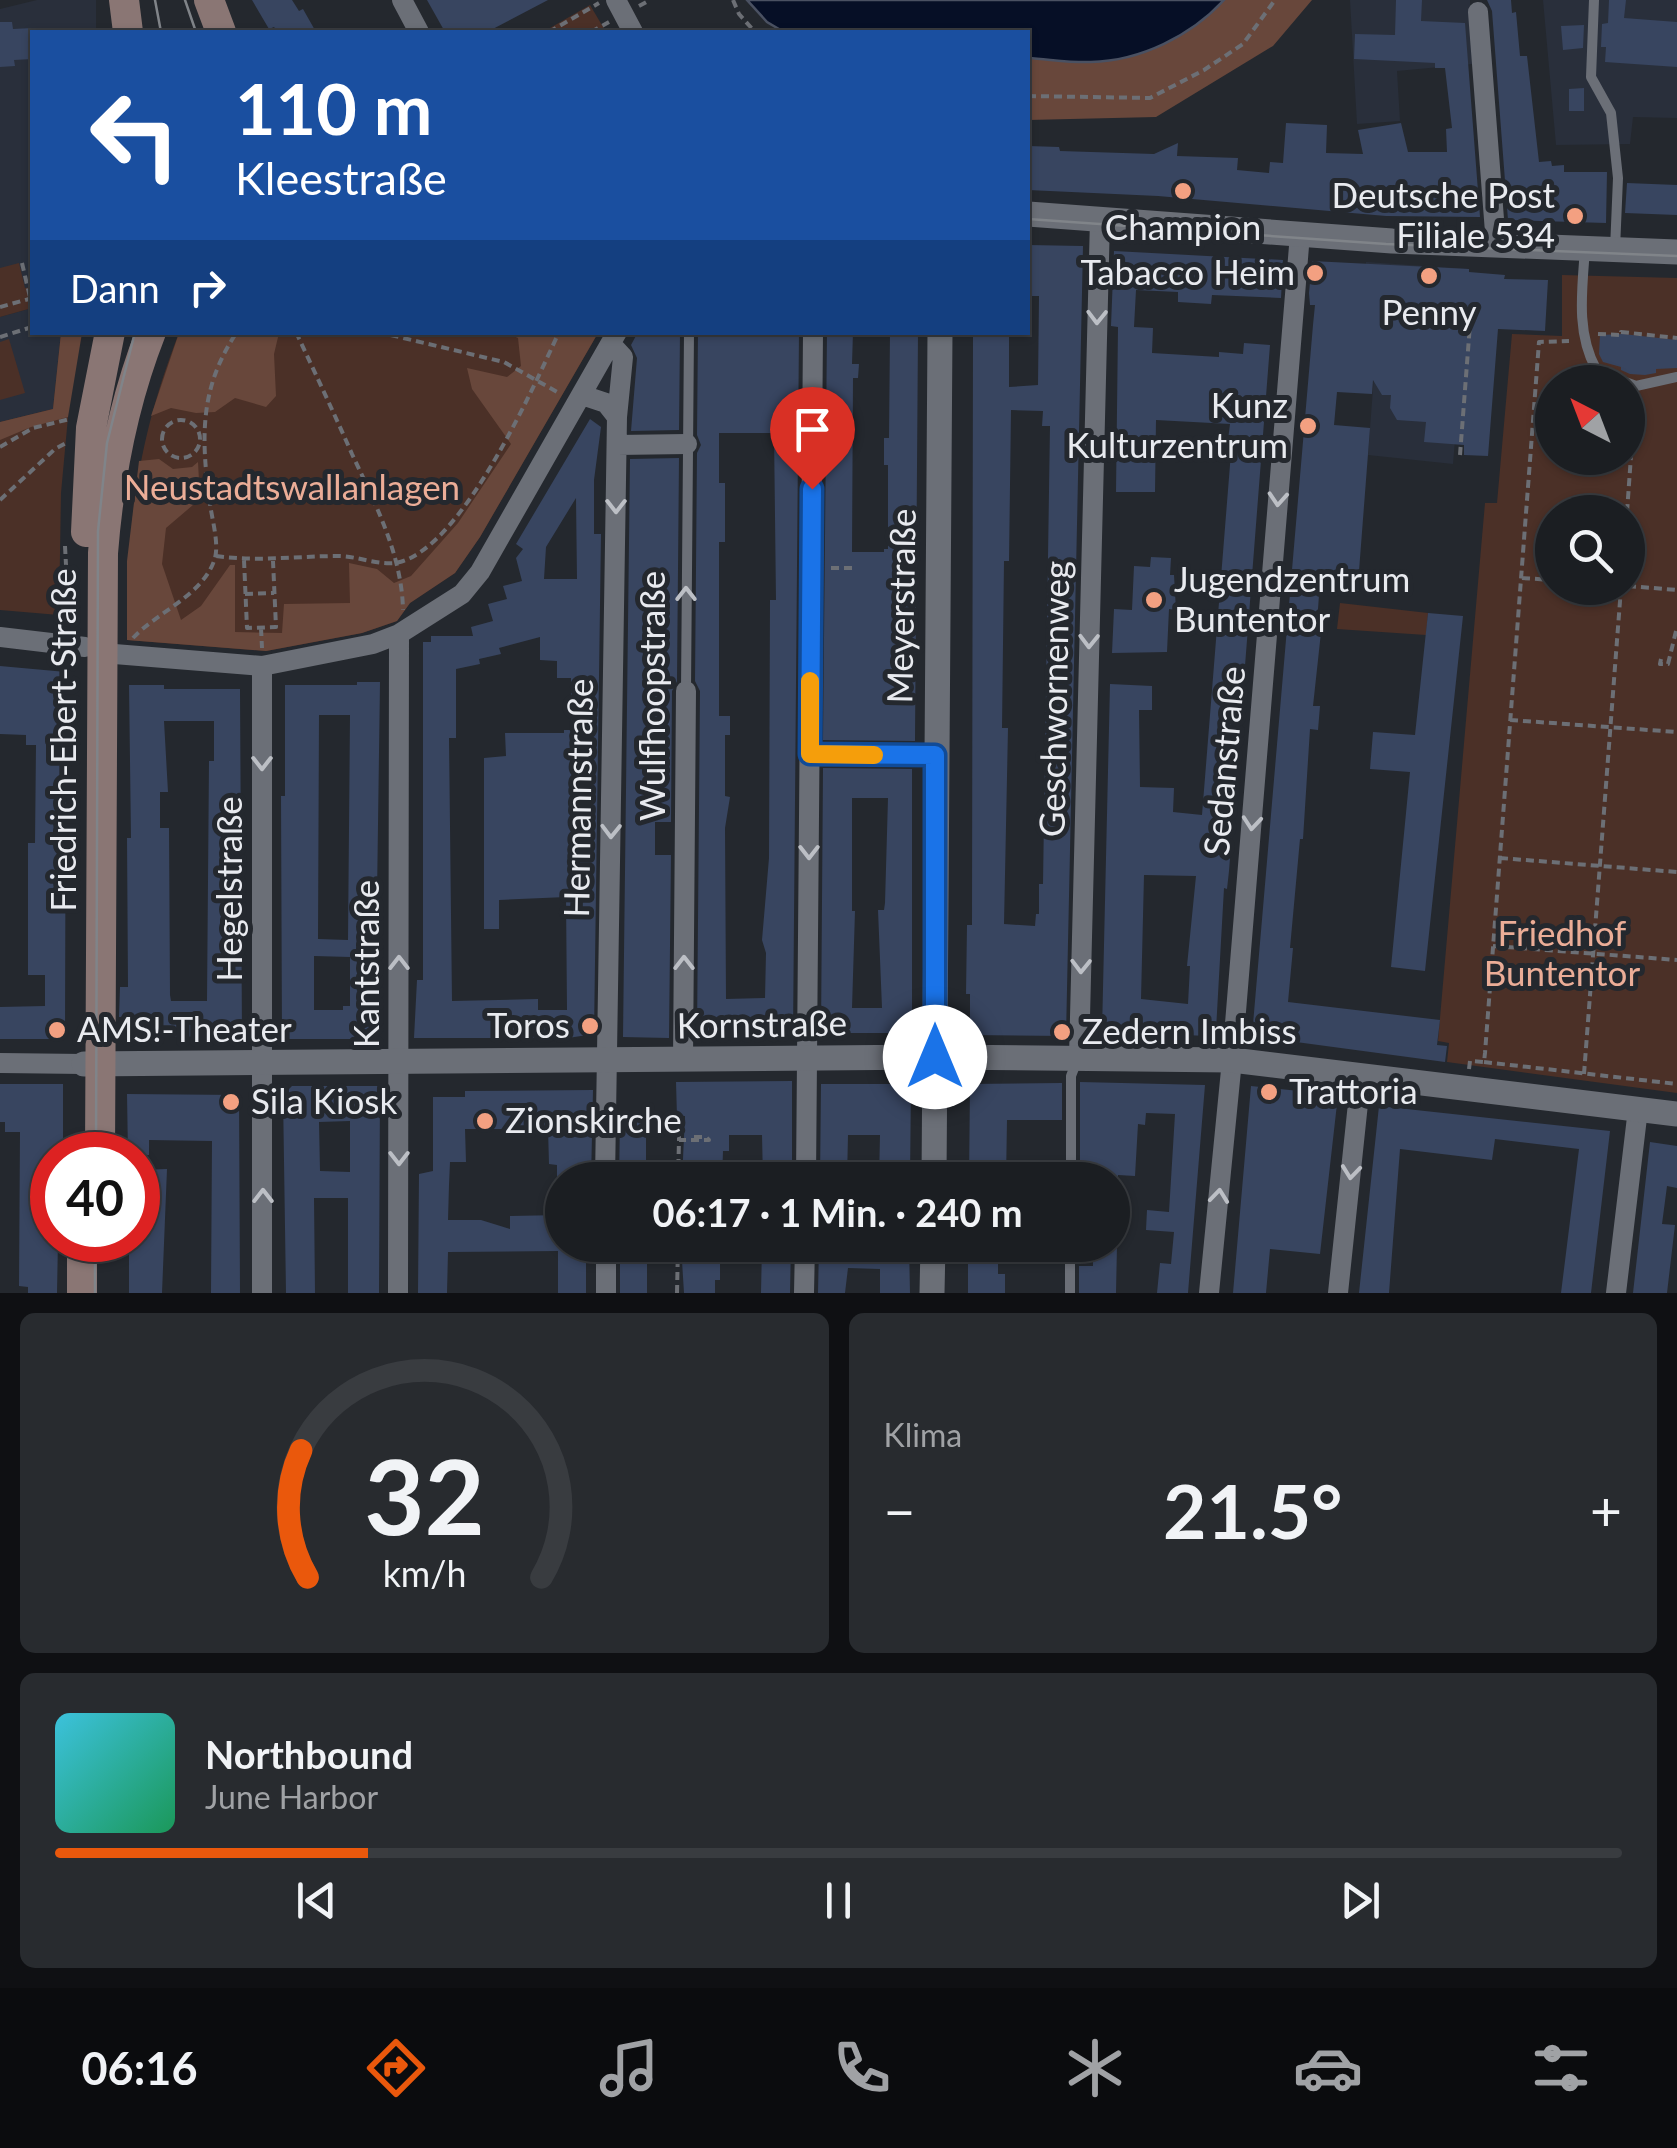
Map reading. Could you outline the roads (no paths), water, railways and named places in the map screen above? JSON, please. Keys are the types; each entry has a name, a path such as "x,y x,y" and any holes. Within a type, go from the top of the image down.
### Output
{"main road":[{"path":"124,0 128,30"},
{"path":"209,0 220,30"},
{"name":"Friedrich-Ebert-Straße","path":"102,652 82,430 109,335"},
{"name":"Friedrich-Ebert-Straße","path":"85,1132 92,1064 103,553 113,463 150,335"},
{"name":"Friedrich-Ebert-Straße","path":"92,1064 98,1132"},
{"path":"82,1262 82,1293"},
{"path":"100,1262 100,1293"}],"street":[{"path":"402,0 419,30"},
{"path":"616,0 631,30"},
{"path":"1478,6 1496,244"},
{"path":"1030,214 1300,234 1677,252"},
{"name":"Geschwornenweg","path":"1078,1058 1100,219"},
{"name":"Sedanstraße","path":"1209,1293 1300,234"},
{"path":"806,1162 813,335"},
{"name":"Meyerstraße","path":"934,1162 940,335"},
{"path":"0,637 102,652 262,666 373,644 399,634 462,594 480,572 614,338"},
{"name":"Hermannstraße","path":"606,1162 617,418 623,357 614,338"},
{"path":"579,399 606,402 617,418"},
{"path":"617,445 687,444"},
{"name":"Kantstraße","path":"398,1293 399,634"},
{"name":"Hegelstraße","path":"262,666 262,1293"},
{"name":"Wulfhoopstraße","path":"683,1060 686,692"},
{"path":"810,754 935,755"},
{"name":"Kornstraße","path":"92,1064 935,1057 1232,1060 1677,1114"},
{"path":"0,1063 92,1064"},
{"path":"1338,1293 1361,1075"},
{"path":"1616,1293 1638,1109"},
{"path":"606,1262 606,1293"},
{"path":"804,1293 805,1262"},
{"path":"932,1293 933,1262"}],"lane":[{"path":"1594,0 1591,77 1611,112 1618,178 1615,249"},
{"path":"1586,248 1581,307 1583,337 1594,365"},
{"name":"Wulfhoopstraße","path":"686,692 689,335"},
{"path":"1645,382 1677,377"},
{"name":"Geschwornenweg","path":"1071,1162 1072,1076 1078,1058"},
{"path":"1070,1262 1070,1293"}],"water":[{"path":"747,0 1224,0 1196,25 1164,44 1109,61 1030,58 1030,30 781,30 767,22"}],"tram line":[{"path":"155,0 161,30"},
{"path":"185,0 195,30"},
{"path":"1030,219 1386,244 1677,256"},
{"path":"96,1132 98,531 107,443 134,335"},
{"path":"95,1262 95,1293"}],"place":[{"name":"Champion","path":"1183,191"},
{"name":"Deutsche Post Filiale 534","path":"1575,216"},
{"name":"Tabacco Heim","path":"1315,273"},
{"name":"Penny","path":"1429,276"},
{"name":"Kunz Kulturzentrum","path":"1308,426"},
{"name":"Jugendzentrum Buntentor","path":"1154,600"},
{"name":"Toros","path":"590,1026"},
{"name":"AMS!-Theater","path":"57,1030"},
{"name":"Zedern Imbiss","path":"1062,1032"},
{"name":"Trattoria","path":"1269,1092"},
{"name":"Sila Kiosk","path":"231,1102"},
{"name":"Zionskirche","path":"485,1121"}],"park label":[{"name":"Neustadtswallanlagen","path":"292,488"},
{"name":"Friedhof Buntentor","path":"1562,954"}]}
